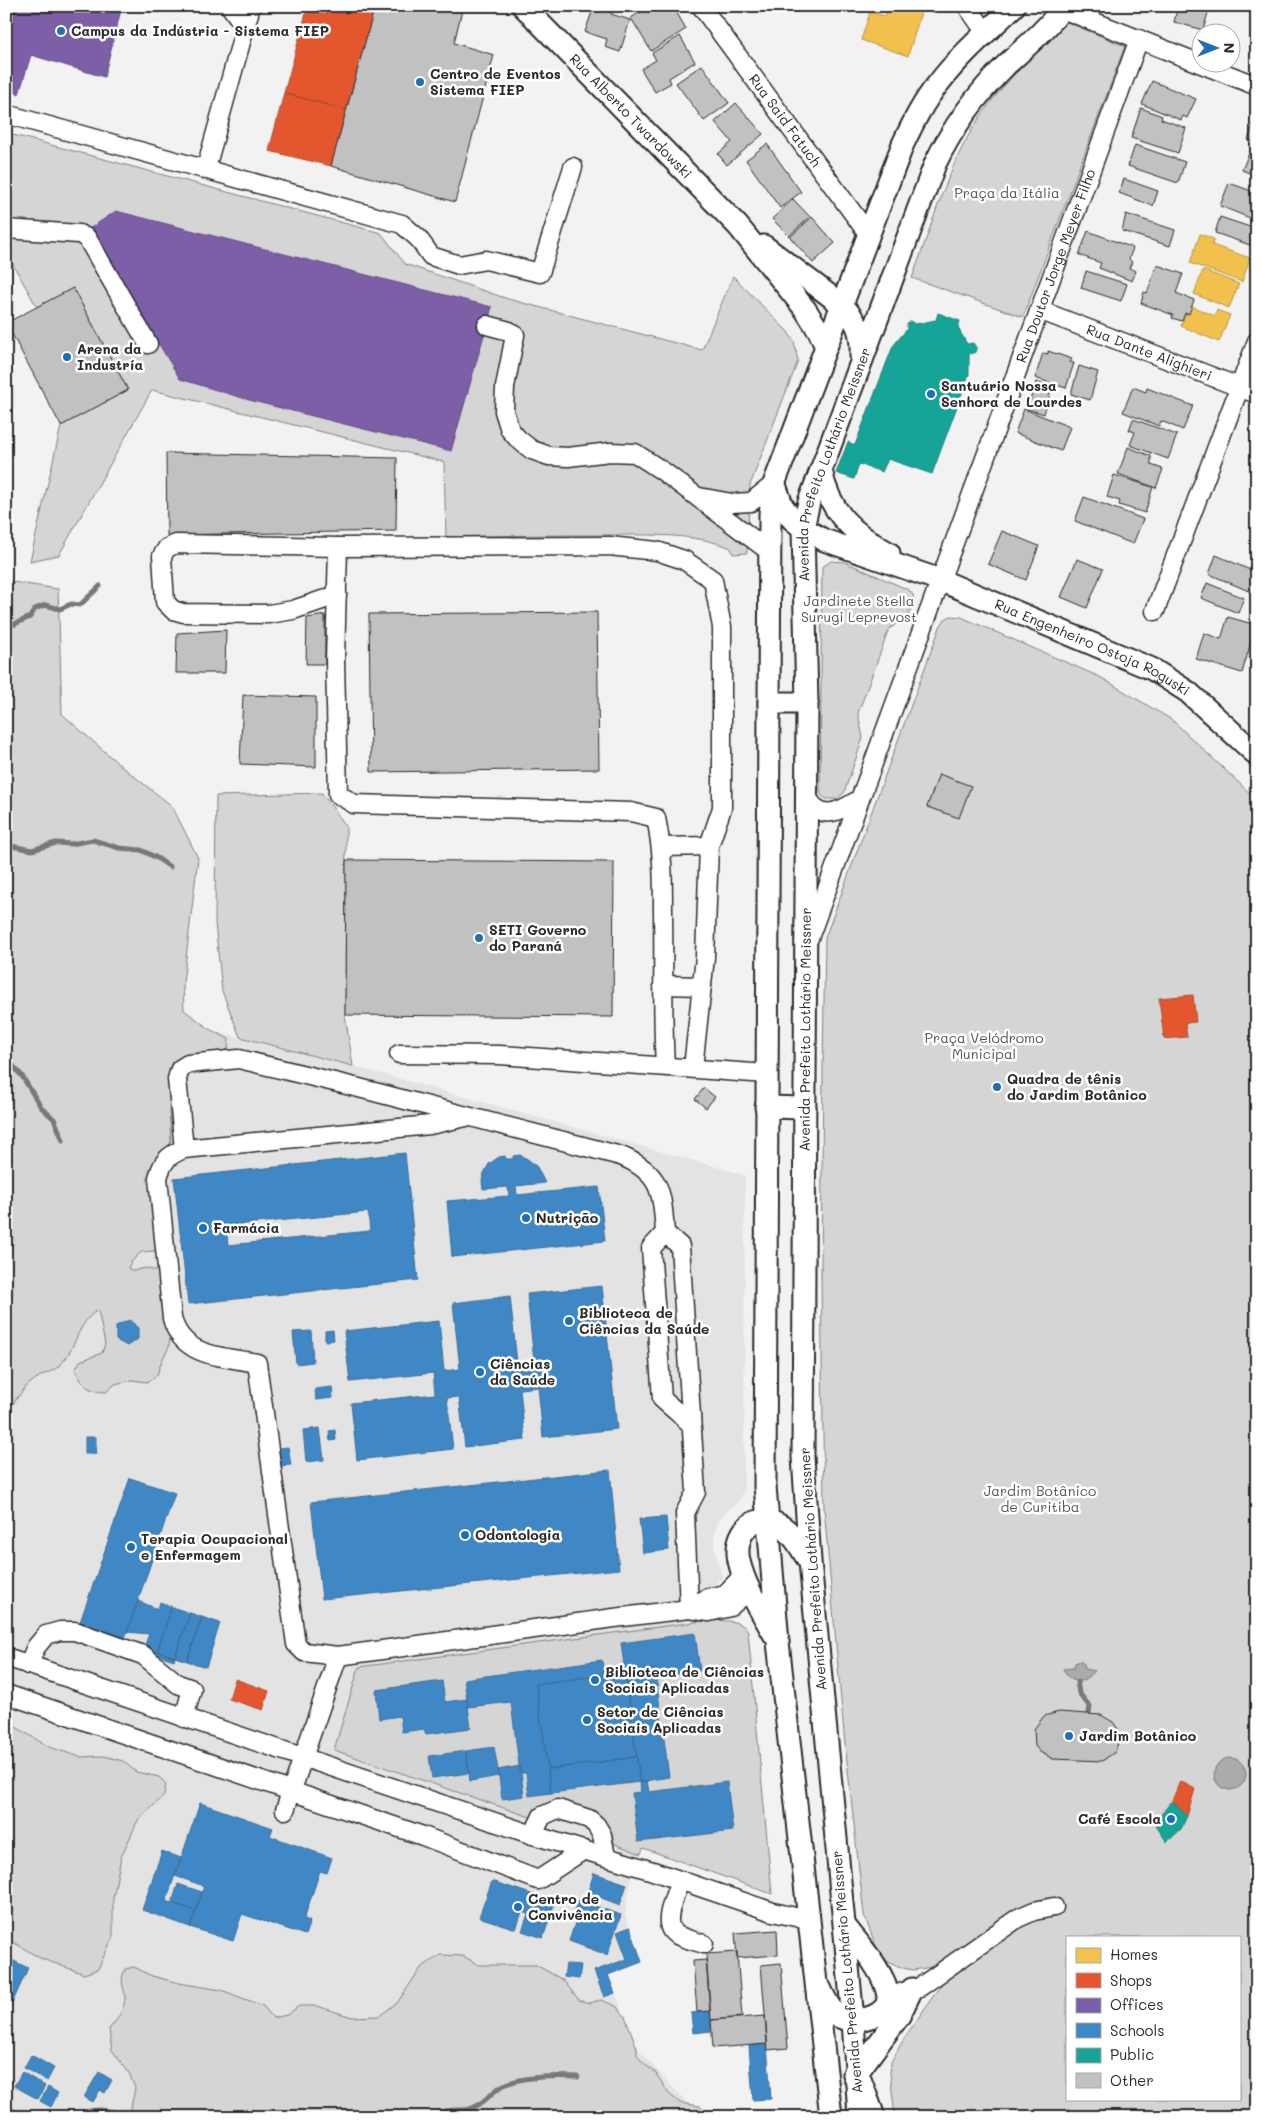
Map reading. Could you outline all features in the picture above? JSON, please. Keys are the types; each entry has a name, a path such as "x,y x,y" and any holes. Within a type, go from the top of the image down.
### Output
{"highway":[{"path":"856,2074 872,2117"}],"main road":[{"name":"Rua Alberto Twardowski","path":"523,6 738,226 805,310 819,331 826,347"},
{"name":"Avenida Prefeito Lothário Meissner","path":"831,2117 778,1642 767,1521 765,1474 770,514 774,484 903,144 926,100 951,68 1014,6"},
{"name":"Avenida Prefeito Lothário Meissner","path":"858,2117 853,2020 810,1561 803,1457 806,703 803,528 809,502 935,164 945,143 957,123 986,86 1063,8"},
{"name":"Rua Alberto Twardowski","path":"738,226 842,305 853,317 859,329 861,341 860,364"},
{"name":"Rua Engenheiro Ostoja Roguski","path":"821,470 830,502 848,524 871,543 940,580"},
{"name":"Rua Engenheiro Ostoja Roguski","path":"774,484 782,505 792,519 824,540 940,580 1152,669 1188,692 1257,755"},
{"path":"768,703 806,703"},
{"name":"Rua Engenheiro Ostoja Roguski","path":"1232,734 1257,763"},
{"path":"766,1107 805,1108"},
{"path":"778,1642 747,1583 739,1561 738,1546 743,1530 754,1522 767,1521 780,1525 792,1535 810,1561"},
{"path":"816,1981 832,2011 841,2018 853,2020 878,2014 884,2008 888,1997 881,1978 872,1961 845,1926"},
{"path":"856,2074 899,2016 912,1989"}],"street":[{"path":"230,6 246,28"},
{"path":"206,168 252,6"},
{"name":"Rua Said Fatuch","path":"701,6 869,235"},
{"path":"967,6 986,33"},
{"path":"1063,8 1257,86"},
{"name":"Rua Doutor Jorge Meyer Filho","path":"805,946 1139,40"},
{"path":"6,114 402,224 418,238 431,256 458,264 486,260 540,274 573,167"},
{"path":"6,228 79,234 87,238 148,344"},
{"name":"Rua Dante Alighieri","path":"1040,310 1257,394"},
{"path":"487,325 509,331 515,335 505,387 504,411 510,430 519,440 532,450 549,456 568,457 610,452 635,453 664,472 769,551"},
{"path":"1155,611 1257,341"},
{"path":"694,496 732,503 751,502 774,484"},
{"path":"337,595 293,610 269,614 182,613 173,610 165,602 162,556 167,548 176,544 338,547 609,546 657,551 684,560 713,580 722,627 722,808 709,846 705,957 693,1068"},
{"path":"338,547 335,661 338,794 354,804 631,812 656,818 662,847 665,1066"},
{"path":"806,794 810,803 818,810 830,814 843,810 858,800"},
{"path":"662,847 709,846"},
{"path":"663,985 702,986"},
{"path":"399,1054 500,1055 767,1074"},
{"path":"184,1149 178,1079 180,1069 188,1064 239,1059 621,1156 639,1163 654,1178 662,1197 665,1233 680,1246 696,1492 685,1513 690,1609"},
{"path":"466,1117 430,1125 184,1149 171,1154 161,1165 158,1178 172,1318 176,1331 182,1341 194,1349 257,1363 296,1644 304,1652 338,1656 690,1609 707,1598 725,1594 747,1583"},
{"path":"665,1233 651,1248 662,1399 691,1424"},
{"path":"28,1665 36,1647 46,1636 60,1631 74,1631 143,1655 178,1684 192,1689 184,1718"},
{"path":"285,1810 338,1656"},
{"path":"6,1657 532,1835 680,1880 773,1912 809,1920"},
{"path":"6,1694 422,1836 538,1880 584,1850"},
{"path":"532,1835 542,1816 558,1809 589,1819 596,1825 602,1835 606,1857"},
{"path":"680,1880 670,1913 669,1924 676,1934 704,1944"},
{"path":"888,1997 920,1987 1018,1918 1034,1911 1054,1907"}],"shaded area":[{"path":"6,581 58,589 62,714 121,766 172,806 198,858 183,983 184,1010 211,1030 353,1066 745,1175 744,1492 736,1504 718,1522 714,1535 714,1546 722,1577 715,1585 705,1589 710,1620 736,1622 746,1627 748,1631 772,1894 643,1848 631,1879 625,1915 642,1962 608,1975 637,2048 689,2105 700,2106 708,2117 6,2117"},
{"path":"1080,1661 1084,1664 1085,1669 1095,1671 1086,1680 1072,1680 1063,1669 1074,1668 1075,1663"},
{"path":"1230,1758 1241,1763 1246,1774 1241,1785 1230,1790 1219,1785 1214,1774 1219,1763"}],"green space":[{"name":"Praça da Itália","path":"1067,22 1125,46 1023,317 912,278 950,175 969,135 999,92"},
{"path":"6,133 381,233 405,264 508,299 702,350 733,276 788,332 794,341 798,361 750,485 747,553 733,554 731,548 717,543 672,536 548,535 446,537 444,462 152,390 59,555 30,561 61,426 128,390 73,288 37,307 6,252"},
{"name":"Jardinete Stella Surugi Leprevost","path":"831,561 845,562 909,590 913,595 914,602 908,616 889,629 858,713 863,738 844,793 837,799 826,799 821,795 820,789 822,567"},
{"path":"6,581 58,589 62,714 121,766 172,806 198,858 183,983 184,1010 211,1030 229,1039 228,1049 217,1056 192,1054 178,1059 172,1072 169,1109 171,1141 164,1158 159,1247 154,1251 141,1252 128,1268 133,1271 145,1268 157,1271 162,1286 163,1323 170,1336 169,1347 157,1375 147,1382 132,1380 115,1384 106,1392 90,1389 84,1384 75,1370 80,1361 102,1353 105,1344 98,1310 85,1322 65,1359 57,1368 29,1384 6,1415"},
{"name":"Jardim Botânico de Curitiba","path":"951,616 961,617 1100,677 1172,720 1257,800 1257,2117 895,2117 890,2073 891,2062 905,2037 943,1982 932,1967 913,1970 898,1967 888,1962 878,1951 864,1915 844,1734 824,1508 821,1275 825,938 940,627 945,619"},
{"path":"322,793 346,826 345,1015 353,1066 240,1037 222,991 215,923 216,796"},
{"path":"710,1620 741,1624 748,1631 772,1894 643,1848 641,1854 615,1844 611,1833 599,1819 574,1804 555,1802 547,1804 533,1818 334,1750 359,1667"},
{"path":"6,1721 49,1747 80,1757 104,1756 123,1761 136,1772 159,1777 166,1784 164,1796 138,1820 121,1857 113,1898 113,1937 98,1969 84,1974 40,1958 6,1938"},
{"path":"440,1955 463,1956 479,1965 536,1965 563,1980 579,2000 589,2003 601,2000 616,2006 625,2016 637,2048 637,2055 644,2064 655,2072 669,2094 680,2103 700,2106 708,2117 129,2117 135,2088 129,2073 112,2050 109,2029 118,2018 124,2006 125,1997 122,1981 125,1969 134,1967 152,1976 221,1990 263,2006 273,2018 287,2015 299,2006 317,2006 352,2017 379,2016 397,2003 421,1968"},
{"path":"6,2098 10,2107 28,2115 55,2117 6,2117"}],"building: Homes":[{"path":"888,6 923,6 908,56 861,40 870,12 885,16"},
{"path":"1200,234 1214,239 1212,245 1250,258 1242,282 1190,263"},
{"path":"1203,270 1239,284 1229,308 1194,294"},
{"path":"1189,305 1215,316 1217,310 1230,315 1219,342 1181,326"}],"building: Shops":[{"path":"308,6 375,6 346,110 284,93"},
{"path":"284,93 346,110 331,166 269,151"},
{"path":"1193,995 1196,1022 1185,1023 1187,1037 1164,1039 1159,998"},
{"path":"235,1679 269,1691 263,1710 229,1699"},
{"path":"1180,1781 1195,1789 1187,1816 1172,1801"}],"building: Offices":[{"name":"Campus da Indústria - Sistema FIEP","path":"6,6 122,6 104,77 31,55 19,94 6,89"},
{"name":"Campus da Indústria - Sistema FIEP","path":"129,6 161,6 159,13"},
{"path":"116,211 492,307 451,451 249,400 180,379 89,229"}],"building: Schools":[{"name":"Farmácia","path":"405,1153 418,1280 188,1304 174,1178","holes":["368,1212 370,1231 228,1245 226,1226"]},
{"name":"Nutrição","path":"520,1155 537,1167 545,1183 516,1186 517,1195 599,1187 605,1241 452,1257 447,1201 509,1196 508,1187 483,1189 484,1173 489,1164 499,1157 505,1156 506,1159 513,1159 513,1156"},
{"name":"Ciências da Saúde","path":"602,1286 617,1429 543,1437 538,1387 520,1389 525,1440 465,1447 459,1397 447,1398 453,1449 357,1460 351,1403 435,1394 433,1373 350,1382 344,1331 439,1321 444,1371 460,1369 453,1303 510,1296 517,1363 534,1361 527,1294"},
{"path":"129,1320 138,1327 138,1339 127,1346 116,1340 116,1326"},
{"path":"333,1330 334,1340 325,1341 325,1331"},
{"path":"311,1331 313,1362 296,1364 293,1332"},
{"path":"332,1387 333,1398 316,1400 315,1389"},
{"path":"320,1428 324,1460 306,1462 303,1430"},
{"path":"335,1430 336,1440 330,1441 329,1431"},
{"path":"85,1437 96,1437 96,1454 85,1454"},
{"path":"288,1447 291,1465 281,1466 279,1448"},
{"name":"Odontologia","path":"610,1470 619,1569 322,1599 311,1502"},
{"name":"Terapia Ocupacional e Enfermagem","path":"130,1478 175,1493 125,1638 80,1622"},
{"path":"666,1517 669,1550 643,1553 639,1519"},
{"path":"138,1601 158,1609 160,1602 172,1607 157,1651 144,1647 149,1634 127,1632"},
{"path":"172,1607 190,1613 175,1657 157,1651"},
{"path":"190,1613 202,1617 187,1661 175,1657"},
{"path":"202,1617 220,1623 206,1667 187,1661"},
{"path":"695,1633 700,1671 656,1677 655,1669 625,1672 621,1643"},
{"path":"157,1651 175,1657 174,1660 156,1654"},
{"path":"602,1660 604,1675 536,1684 551,1793 529,1796 526,1773 520,1773 511,1702 468,1707 464,1679"},
{"path":"655,1669 669,1777 640,1782 625,1672"},
{"name":"Setor de Ciências Sociais Aplicadas","path":"625,1672 637,1757 548,1769 536,1684"},
{"path":"442,1681 445,1702 467,1699 471,1728 426,1734 424,1729 402,1732 400,1716 379,1719 376,1690"},
{"path":"494,1747 499,1776 470,1781 466,1751"},
{"path":"466,1751 469,1773 432,1778 429,1756"},
{"path":"637,1757 640,1782 551,1793 548,1769"},
{"path":"520,1766 524,1796 502,1799 498,1770"},
{"path":"647,1781 649,1792 727,1782 733,1831 638,1842 632,1793 641,1792 640,1782"},
{"path":"200,1803 273,1828 270,1836 332,1858 327,1873 320,1871 304,1919 310,1921 305,1935 242,1914 233,1941 190,1927 204,1886 175,1876"},
{"path":"162,1851 181,1858 166,1901 196,1911 190,1927 142,1910"},
{"path":"594,1873 627,1884 620,1905 599,1897 597,1904 585,1900"},
{"name":"Centro de Convivência","path":"492,1881 555,1902 543,1938 522,1931 528,1914 522,1912 516,1929 479,1917"},
{"path":"178,1884 202,1892 196,1911 172,1903"},
{"path":"578,1900 621,1915 607,1955 569,1941 578,1914 573,1913"},
{"path":"630,1927 642,1962 608,1975 615,1993 604,1997 594,1971 627,1959 617,1932"},
{"path":"6,1957 28,1968 9,2010 6,2009"},
{"path":"566,1964 581,1965 579,1979 564,1977"},
{"path":"710,2011 712,2031 693,2033 691,2013"},
{"path":"767,2044 771,2099 753,2100 749,2046"},
{"path":"31,2055 54,2068 47,2081 24,2068"},
{"path":"22,2072 45,2086 38,2099 14,2086"},
{"path":"99,2072 112,2080 105,2093 100,2090 93,2102 84,2097"},
{"path":"48,2087 58,2093 51,2107 40,2101"}],"building: Public":[{"name":"Santuário Nossa Senhora de Lourdes","path":"938,313 960,321 958,328 967,344 973,343 977,349 976,352 969,354 969,374 932,474 888,459 882,472 859,464 854,479 836,473 848,442 855,445 893,346 907,329 907,324 910,321 915,324 936,320"},
{"name":"Café Escola","path":"1172,1801 1187,1816 1181,1829 1167,1842 1154,1823"}],"building: Other":[{"name":"Centro de Eventos Sistema FIEP","path":"375,6 463,6 454,43 494,55 455,202 331,166"},
{"path":"594,6 614,6 611,14 630,20 620,52 605,47 607,39 585,32"},
{"path":"650,6 673,6 686,29 651,51 631,18"},
{"path":"1178,6 1210,6 1205,22 1190,22 1190,26 1174,22"},
{"path":"680,36 695,62 669,78 671,83 655,92 641,69 656,60 652,53"},
{"path":"702,65 729,103 704,121 676,83"},
{"path":"1152,81 1196,99 1187,118 1183,116 1181,120 1142,104"},
{"path":"736,103 763,134 727,165 718,154 732,142 715,122"},
{"path":"1141,108 1162,116 1161,119 1186,128 1178,153 1131,138"},
{"path":"1255,119 1257,120 1257,143 1248,140"},
{"path":"767,144 801,192 780,208 746,160"},
{"path":"1135,145 1185,162 1178,183 1128,166"},
{"path":"1249,153 1257,156 1257,176 1242,170"},
{"path":"1124,179 1158,191 1153,206 1119,193"},
{"path":"1229,183 1257,193 1255,220 1220,206"},
{"path":"793,199 810,217 789,236 772,219"},
{"path":"1126,214 1175,230 1170,246 1122,231"},
{"path":"812,217 835,243 813,263 790,237"},
{"path":"1220,217 1256,229 1250,245 1215,233"},
{"path":"1088,231 1133,248 1129,259 1132,262 1129,268 1136,271 1132,281 1099,268 1101,263 1079,255"},
{"path":"1157,265 1183,274 1176,293 1194,300 1189,314 1185,313 1182,321 1172,318 1173,315 1141,303 1144,292 1147,293"},
{"path":"1086,271 1127,284 1121,301 1081,288"},
{"name":"Arena da Industría","path":"73,288 128,390 61,426 6,323"},
{"path":"1048,351 1072,359 1070,362 1074,363 1066,388 1035,378 1043,353 1048,354"},
{"path":"1079,366 1098,372 1090,400 1071,394"},
{"path":"1036,382 1052,387 1044,414 1027,409"},
{"path":"1133,387 1146,392 1147,388 1193,406 1183,430 1161,421 1159,426 1123,412"},
{"path":"1024,409 1070,427 1061,451 1015,433"},
{"path":"1133,419 1177,435 1168,459 1130,445 1135,432 1129,430"},
{"path":"1128,447 1151,456 1151,465 1163,469 1156,488 1118,474"},
{"path":"166,453 397,458 396,531 167,535"},
{"path":"1114,475 1153,487 1145,513 1119,505 1120,501 1107,497"},
{"path":"1084,497 1143,519 1133,544 1075,521"},
{"path":"1002,531 1039,546 1026,580 988,564"},
{"path":"1216,555 1257,573 1257,578 1251,592 1209,574"},
{"path":"1077,559 1103,569 1087,608 1061,597"},
{"path":"1207,583 1244,598 1238,613 1201,598"},
{"path":"597,612 599,769 371,772 369,614"},
{"path":"325,615 325,664 306,664 307,618"},
{"path":"1228,617 1256,625 1242,673 1196,659 1204,633 1221,639"},
{"path":"226,630 225,673 176,673 177,633"},
{"path":"243,695 316,697 316,767 240,764"},
{"path":"939,774 971,786 959,818 927,807"},
{"name":"SETI Governo do Paraná","path":"346,860 614,862 613,1017 345,1015"},
{"path":"704,1088 715,1097 706,1108 695,1099"},
{"path":"1059,1712 1101,1715 1113,1722 1118,1729 1120,1737 1115,1752 1102,1761 1053,1759 1040,1752 1035,1746 1034,1729 1044,1716"},
{"path":"777,1930 778,1955 737,1958 735,1933"},
{"path":"737,1952 742,2017 711,2020 706,1954"},
{"path":"706,1960 710,2011 697,2012 693,1961"},
{"path":"781,1963 788,2048 768,2050 761,1965"},
{"path":"765,2016 767,2044 713,2048 711,2020"}],"waterway":[{"path":"6,628 30,617 35,609 45,605 60,609 71,604 80,605 100,586"},
{"path":"6,845 32,850 56,843 71,844 93,840 119,848 141,850 170,867"},
{"path":"6,1058 22,1076 41,1107 54,1119 63,1140"},
{"path":"1077,1682 1079,1693 1090,1707 1088,1719"},
{"path":"437,2117 448,2110 466,2110 475,2107 499,2088 512,2082 540,2077 578,2077"},
{"path":"75,2117 95,2110 116,2112 129,2117"},
{"path":"6,2112 16,2117"}],"place":[{"name":"Campus da Indústria - Sistema FIEP","path":"61,31"},
{"name":"Centro de Eventos Sistema FIEP","path":"420,82"},
{"name":"Arena da Industría","path":"67,357"},
{"name":"Santuário Nossa Senhora de Lourdes","path":"931,394"},
{"name":"SETI Governo do Paraná","path":"479,938"},
{"name":"Quadra de tênis do Jardim Botânico","path":"997,1087"},
{"name":"Nutrição","path":"526,1218"},
{"name":"Farmácia","path":"203,1228"},
{"name":"Biblioteca de Ciências da Saúde","path":"569,1321"},
{"name":"Ciências da Saúde","path":"480,1372"},
{"name":"Odontologia","path":"465,1535"},
{"name":"Terapia Ocupacional e Enfermagem","path":"131,1547"},
{"name":"Biblioteca de Ciências Sociais Aplicadas","path":"595,1680"},
{"name":"Setor de Ciências Sociais Aplicadas","path":"587,1720"},
{"name":"Jardim Botânico","path":"1069,1736"},
{"name":"Café Escola","path":"1171,1819"},
{"name":"Centro de Convivência","path":"518,1907"}],"park label":[{"name":"Praça Velódromo Municipal","path":"984,1046"}]}
